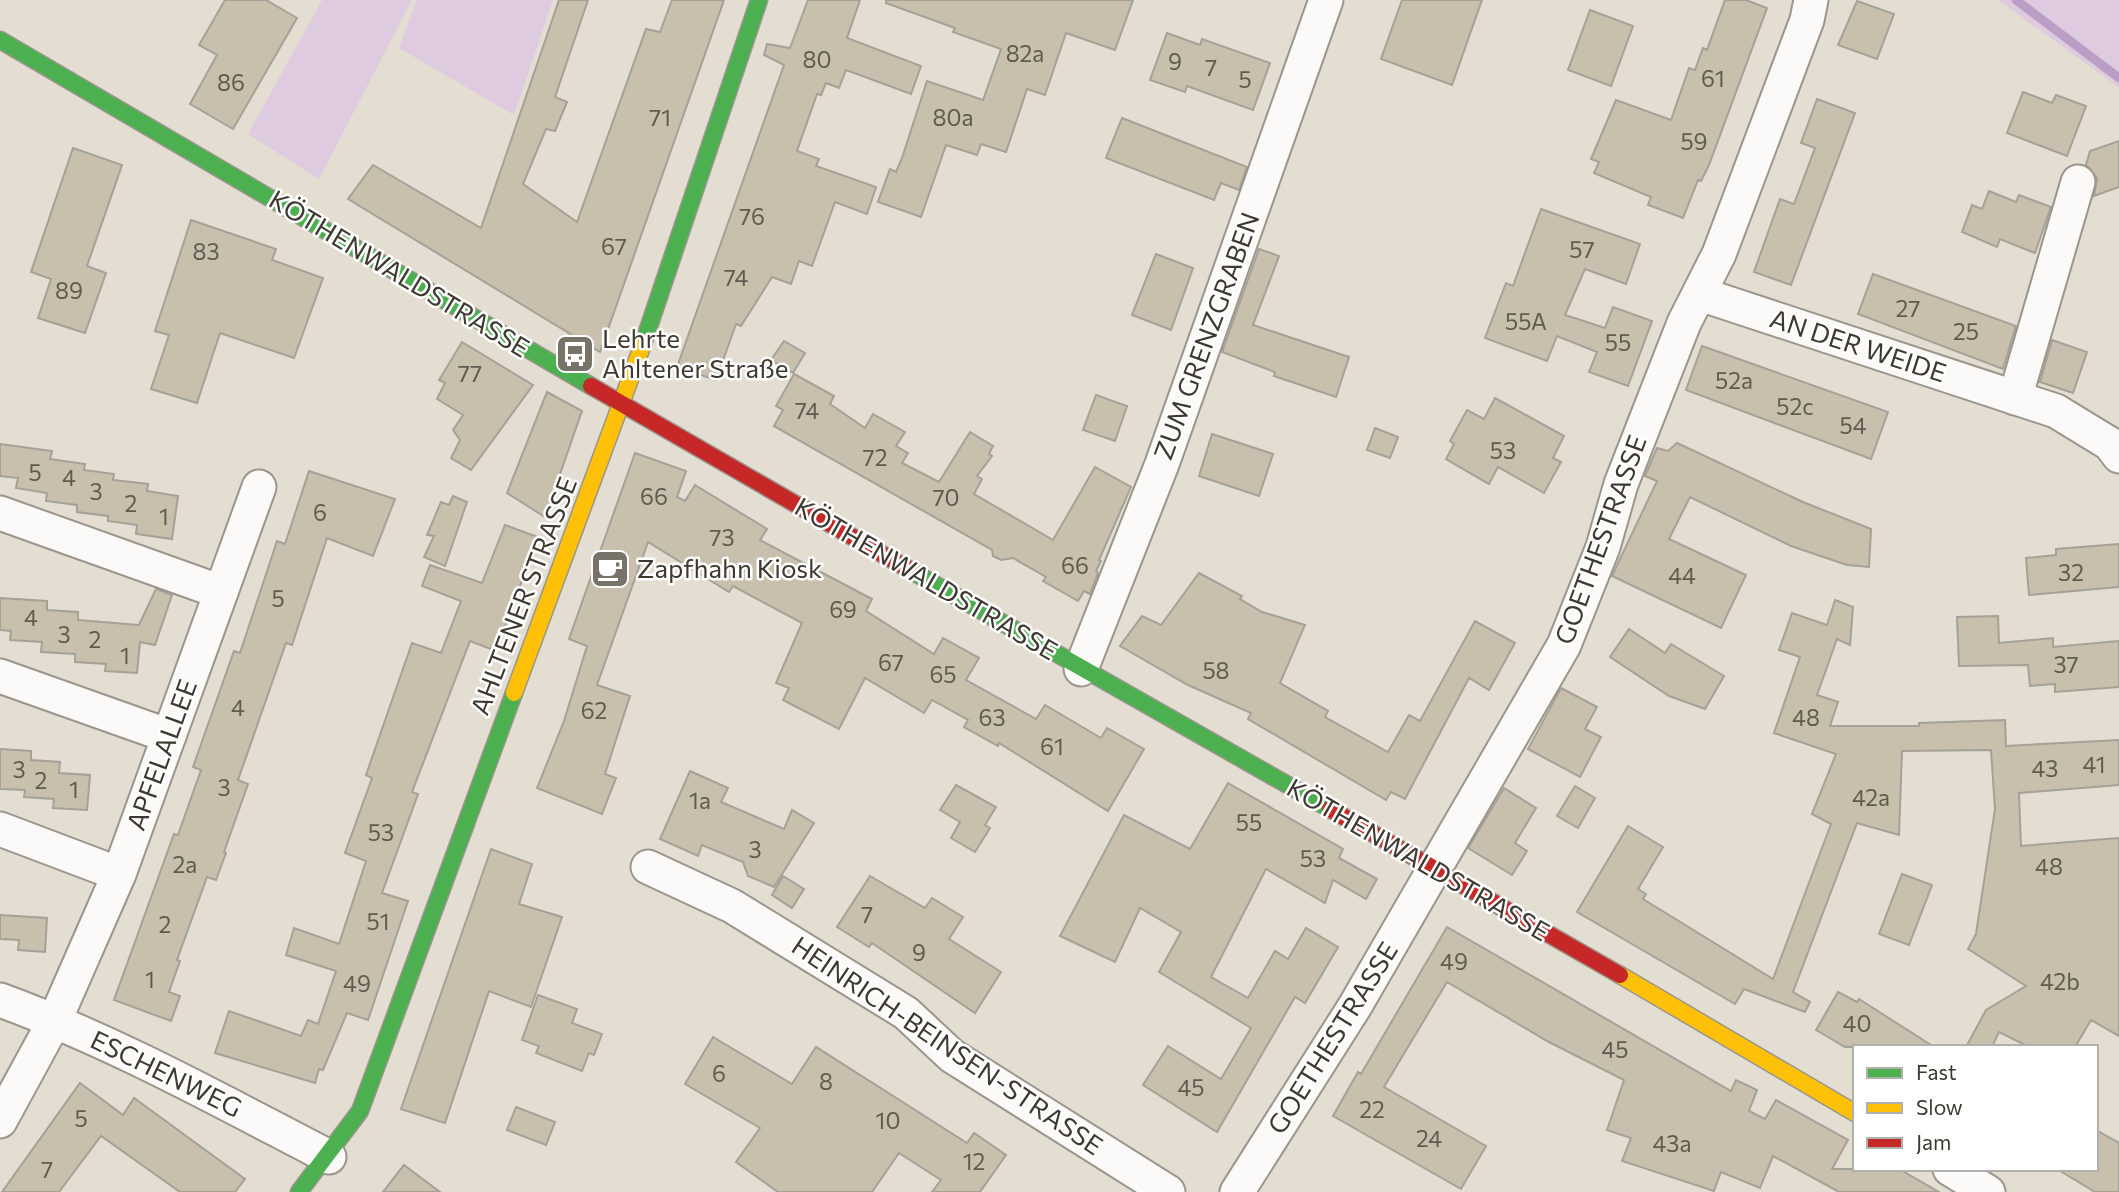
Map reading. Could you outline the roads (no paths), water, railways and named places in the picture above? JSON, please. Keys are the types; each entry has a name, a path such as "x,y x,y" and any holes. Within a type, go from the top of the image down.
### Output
{"street":[{"name":"AHLTENER STRASSE","path":"299,1192 329,1157 360,1111 379,1064 471,803 623,405 759,0"},
{"name":"ZUM GRENZGRABEN","path":"1081,668 1162,464 1326,0"},
{"name":"GOETHESTRASSE","path":"1237,1192 1355,1006 1564,645 1603,547 1626,472 1684,323 1719,254 1792,59 1811,0"},
{"name":"KÖTHENWALDSTRASSE","path":"0,40 623,405 1436,868 1853,1112"},
{"path":"2015,398 2078,182"},
{"name":"AN DER WEIDE","path":"1700,294 2056,411 2110,444 2119,456"},
{"name":"APFELALLEE","path":"0,1121 55,1020 119,874 259,487"},
{"path":"0,513 220,592"},
{"path":"0,676 169,736"},
{"path":"0,829 119,874"},
{"name":"HEINRICH-BEINSEN-STRASSE","path":"648,867 732,906 906,1013 952,1056 1168,1192"},
{"name":"ESCHENWEG","path":"0,1000 55,1020 134,1056 329,1157"},
{"path":"1953,1171 1989,1192"}],"waterway":[{"path":"2016,0 2119,78"}],"place":[{"name":"Lehrte Ahltener Straße","path":"575,354"},
{"name":"Zapfhahn Kiosk","path":"610,569"}]}
